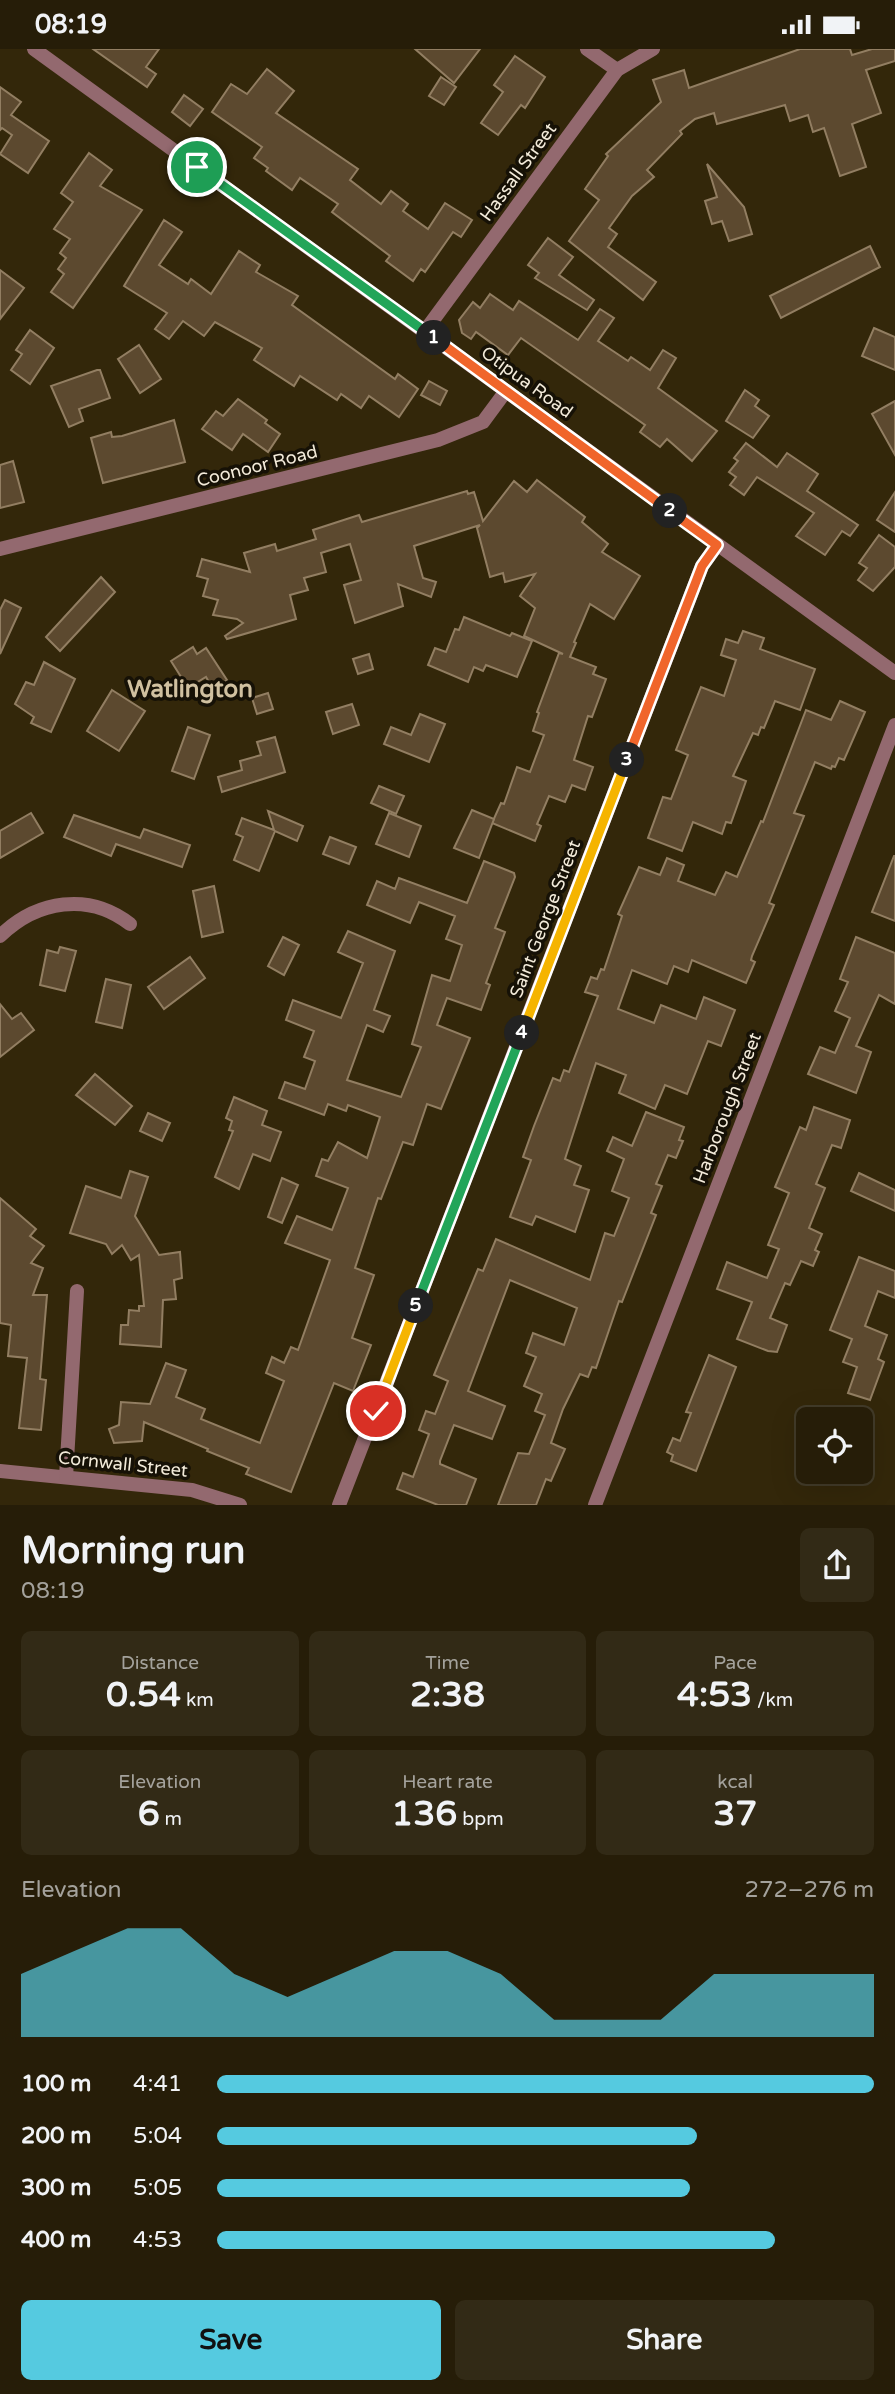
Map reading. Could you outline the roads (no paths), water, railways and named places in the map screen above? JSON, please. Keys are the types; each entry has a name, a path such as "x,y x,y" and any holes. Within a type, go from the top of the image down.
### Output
{"street":[{"path":"587,49 617,70"},
{"name":"Hassall Street","path":"425,331 617,70 653,49"},
{"name":"Otipua Road","path":"43,52 895,673"},
{"name":"Coonoor Road","path":"0,549 438,440 482,422 506,391"},
{"name":"Saint George Street","path":"340,1505 702,566 717,545"},
{"name":"Harborough Street","path":"594,1505 895,725"},
{"path":"0,936 36,913 72,903 99,905 130,924"},
{"path":"66,1477 77,1291"},
{"name":"Cornwall Street","path":"0,1471 192,1490 240,1505"}],"district":[{"name":"Watlington","path":"190,689"}]}
